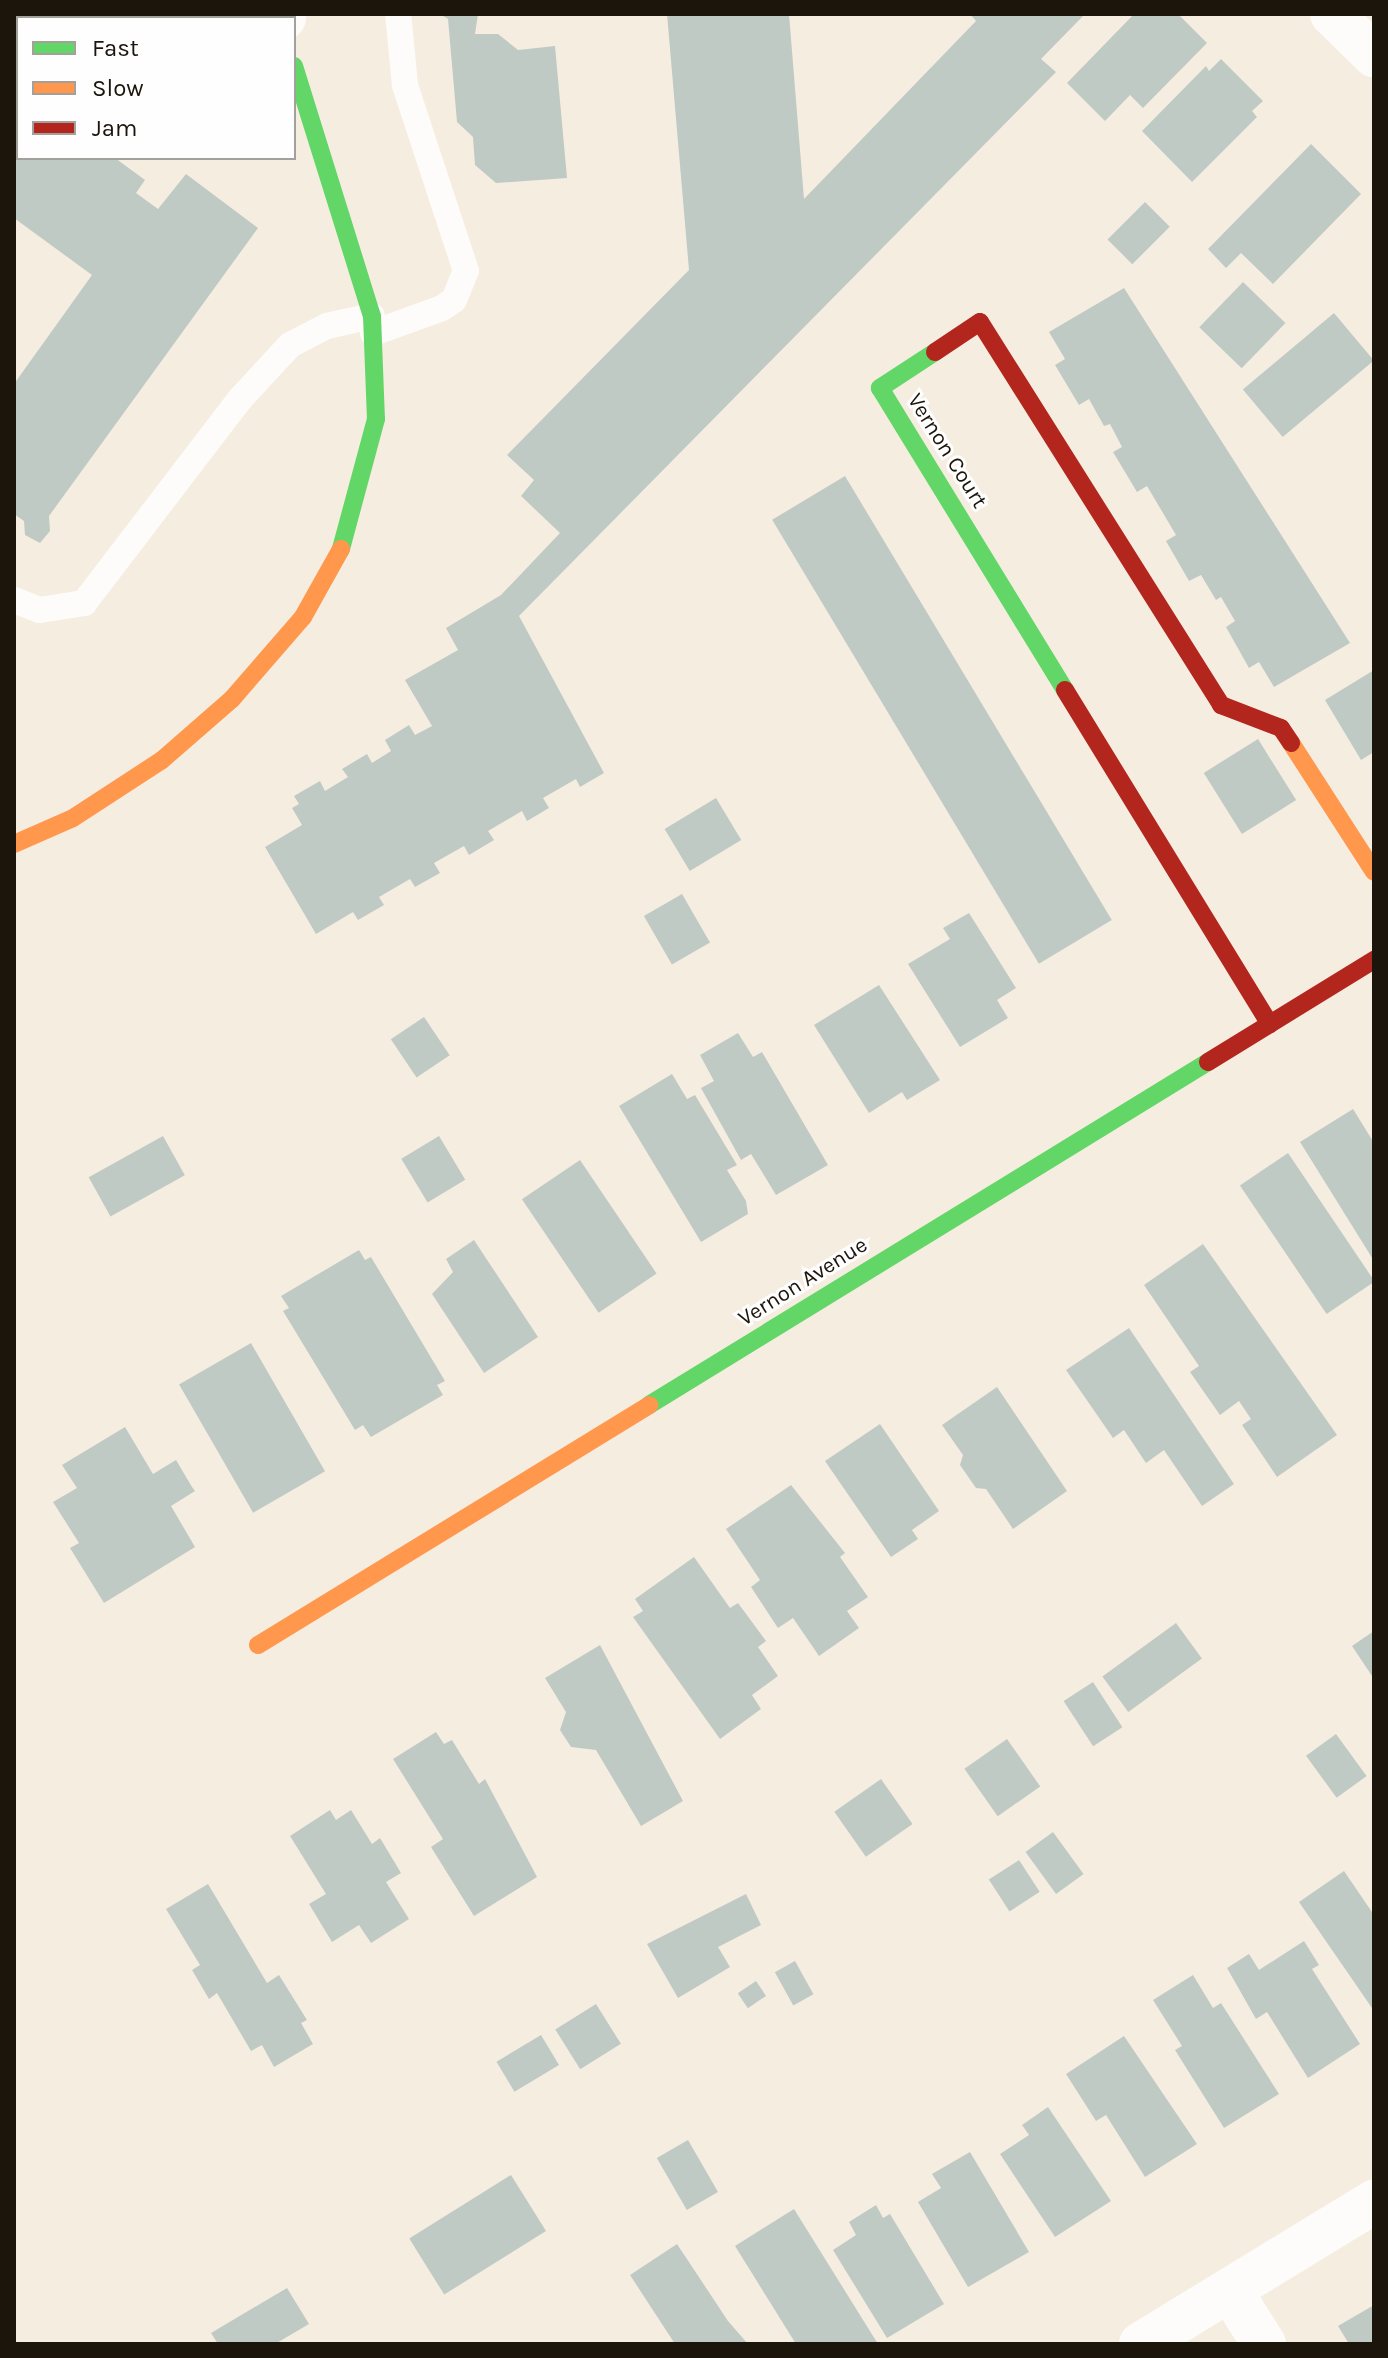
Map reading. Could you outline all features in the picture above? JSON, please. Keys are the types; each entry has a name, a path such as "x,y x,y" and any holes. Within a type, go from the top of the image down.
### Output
{"street":[{"path":"1332,14 1374,55"},
{"path":"14,844 73,818 162,760 232,699 303,617 346,539 362,493 376,419 373,324 296,73"},
{"name":"Vernon Court","path":"1270,1024 880,388 980,322 1221,705 1281,728 1374,872"},
{"name":"Vernon Avenue","path":"258,1645 1374,960"},
{"path":"1141,2344 1374,2202"},
{"path":"1230,2290 1264,2344"}],"lane":[{"path":"14,600 40,610 84,603 241,398 290,345 327,326 373,324 442,308 454,300 466,271 405,85 398,14"}],"building":[{"path":"54,14 114,14 112,16"},
{"path":"440,14 478,14 475,34 498,34 518,50 555,46 567,178 496,183 475,165 473,137 457,122 448,19"},
{"path":"667,14 789,14 804,199 976,21 970,14 1085,14 1041,59 1056,72 519,616 604,773 580,787 576,779 543,798 549,808 527,821 522,811 488,831 494,840 469,855 464,846 434,863 440,873 415,887 410,879 379,897 384,905 358,920 353,912 316,934 265,847 302,825 292,808 299,804 294,796 320,781 325,791 348,777 342,769 367,754 372,763 391,751 385,740 409,725 415,735 432,726 405,680 458,650 446,628 501,595 560,533 521,496 534,480 507,455 689,270"},
{"path":"1134,14 1178,14 1207,43 1143,108 1130,95 1105,121 1067,83"},
{"path":"1221,59 1263,101 1252,111 1257,117 1192,182 1142,131 1206,66 1209,71"},
{"path":"14,82 16,160 118,160 145,180 136,193 158,209 186,174 258,228 49,516 50,531 40,543 25,535 24,521 14,514 14,384 92,275 14,218"},
{"path":"1311,144 1361,194 1273,284 1241,253 1226,268 1208,249"},
{"path":"1145,202 1170,227 1132,264 1108,239"},
{"path":"1243,282 1285,323 1242,368 1199,327"},
{"path":"1124,288 1350,643 1274,687 1259,662 1249,668 1226,627 1235,621 1221,597 1216,600 1201,575 1189,581 1166,541 1176,535 1147,486 1137,492 1113,452 1122,447 1110,424 1104,426 1089,399 1079,405 1055,365 1065,359 1049,332"},
{"path":"1334,313 1374,360 1283,437 1243,389"},
{"path":"845,476 1112,920 1039,964 772,520"},
{"path":"1374,670 1374,752 1361,760 1325,700"},
{"path":"1258,739 1296,800 1242,834 1204,773"},
{"path":"716,798 741,840 690,871 665,829"},
{"path":"682,894 710,942 672,964 644,916"},
{"path":"969,913 1016,988 997,1000 1008,1018 960,1047 908,964 950,939 943,928"},
{"path":"879,985 940,1080 907,1100 902,1092 869,1113 814,1025"},
{"path":"424,1017 450,1055 417,1078 391,1039"},
{"path":"738,1033 753,1057 762,1052 828,1165 776,1195 751,1154 741,1160 701,1088 714,1081 700,1055"},
{"path":"672,1074 687,1099 695,1095 737,1165 727,1170 746,1201 748,1214 701,1242 619,1106"},
{"path":"1353,1109 1374,1143 1374,1261 1300,1142"},
{"path":"163,1136 185,1175 110,1217 89,1177"},
{"path":"439,1136 465,1180 428,1202 401,1159"},
{"path":"1288,1153 1374,1281 1327,1314 1240,1185"},
{"path":"580,1160 657,1274 599,1313 522,1199"},
{"path":"474,1240 538,1337 484,1373 432,1294 453,1272 446,1259"},
{"path":"1203,1244 1337,1435 1277,1477 1242,1425 1251,1419 1239,1401 1220,1415 1190,1372 1199,1366 1144,1285"},
{"path":"359,1250 365,1260 371,1257 445,1381 437,1385 443,1395 371,1437 363,1425 355,1430 283,1311 289,1308 281,1296"},
{"path":"1129,1328 1234,1484 1202,1506 1164,1450 1146,1463 1124,1430 1113,1438 1066,1370"},
{"path":"251,1343 325,1471 253,1513 179,1384"},
{"path":"997,1387 1067,1491 1013,1529 986,1489 976,1488 960,1465 963,1455 942,1425"},
{"path":"880,1424 939,1511 912,1530 918,1539 891,1557 825,1461"},
{"path":"125,1427 153,1474 176,1460 195,1491 171,1506 195,1547 104,1603 70,1548 79,1543 53,1502 77,1488 62,1465"},
{"path":"791,1485 845,1553 840,1557 868,1597 847,1611 859,1628 819,1656 793,1618 778,1628 751,1587 760,1580 726,1529"},
{"path":"694,1557 730,1608 738,1603 766,1641 758,1647 778,1676 752,1695 761,1709 720,1739 633,1617 643,1611 635,1599"},
{"path":"1176,1623 1202,1659 1128,1712 1102,1676"},
{"path":"1374,1631 1374,1679 1352,1646"},
{"path":"600,1645 683,1801 641,1826 596,1750 571,1747 560,1730 566,1712 545,1678"},
{"path":"1093,1682 1122,1727 1093,1746 1064,1701"},
{"path":"436,1732 444,1744 452,1740 479,1784 485,1779 537,1877 474,1916 431,1847 443,1839 393,1759"},
{"path":"1336,1734 1367,1776 1337,1798 1306,1756"},
{"path":"1007,1739 1040,1787 998,1816 964,1769"},
{"path":"881,1779 913,1824 866,1857 834,1812"},
{"path":"330,1810 336,1820 351,1810 372,1844 380,1838 401,1873 386,1882 409,1919 371,1943 359,1925 332,1942 309,1904 326,1894 290,1836"},
{"path":"1053,1832 1084,1874 1056,1894 1025,1852"},
{"path":"1019,1860 1040,1892 1010,1911 989,1880"},
{"path":"1344,1871 1374,1915 1374,2011 1299,1902"},
{"path":"208,1884 267,1983 279,1975 307,2020 301,2023 313,2044 274,2067 262,2045 251,2051 217,1993 209,1999 192,1970 200,1965 166,1909"},
{"path":"746,1894 761,1925 718,1947 730,1967 678,1998 647,1944"},
{"path":"1304,1941 1319,1965 1312,1969 1360,2044 1308,2078 1267,2012 1256,2019 1227,1968 1249,1954 1259,1970"},
{"path":"795,1961 813,1994 793,2005 775,1972"},
{"path":"1193,1975 1213,2008 1221,2003 1279,2094 1224,2128 1175,2050 1182,2046 1153,2000"},
{"path":"756,1981 766,1996 748,2008 738,1993"},
{"path":"596,2004 621,2044 580,2069 555,2029"},
{"path":"541,2035 559,2065 514,2092 496,2062"},
{"path":"1124,2036 1197,2144 1145,2177 1106,2115 1096,2121 1066,2074"},
{"path":"1048,2107 1111,2201 1055,2237 1000,2154 1029,2135 1022,2125"},
{"path":"688,2140 718,2192 687,2210 657,2158"},
{"path":"970,2152 1029,2252 968,2287 918,2202 941,2188 932,2174"},
{"path":"511,2175 546,2231 444,2295 409,2239"},
{"path":"876,2205 883,2218 890,2214 944,2304 887,2338 833,2250 856,2235 849,2222"},
{"path":"794,2209 878,2344 796,2344 735,2246"},
{"path":"677,2244 728,2321 748,2344 675,2344 630,2275"},
{"path":"287,2288 309,2324 275,2344 218,2344 211,2333"},
{"path":"1374,2305 1374,2344 1349,2344 1338,2326"}],"traffic: fast":[{"path":"296,72 372,316 376,419 341,549"},
{"path":"935,352 880,388 1065,690"},
{"path":"649,1405 1208,1062"}],"traffic: slow":[{"path":"14,844 73,818 162,760 232,699 303,617 341,549"},
{"path":"1291,743 1374,872"},
{"path":"258,1645 649,1405"}],"traffic: jam":[{"path":"935,352 980,322 1221,705 1281,728 1291,743"},
{"path":"1065,690 1270,1024"},
{"path":"1208,1062 1374,960"}]}
